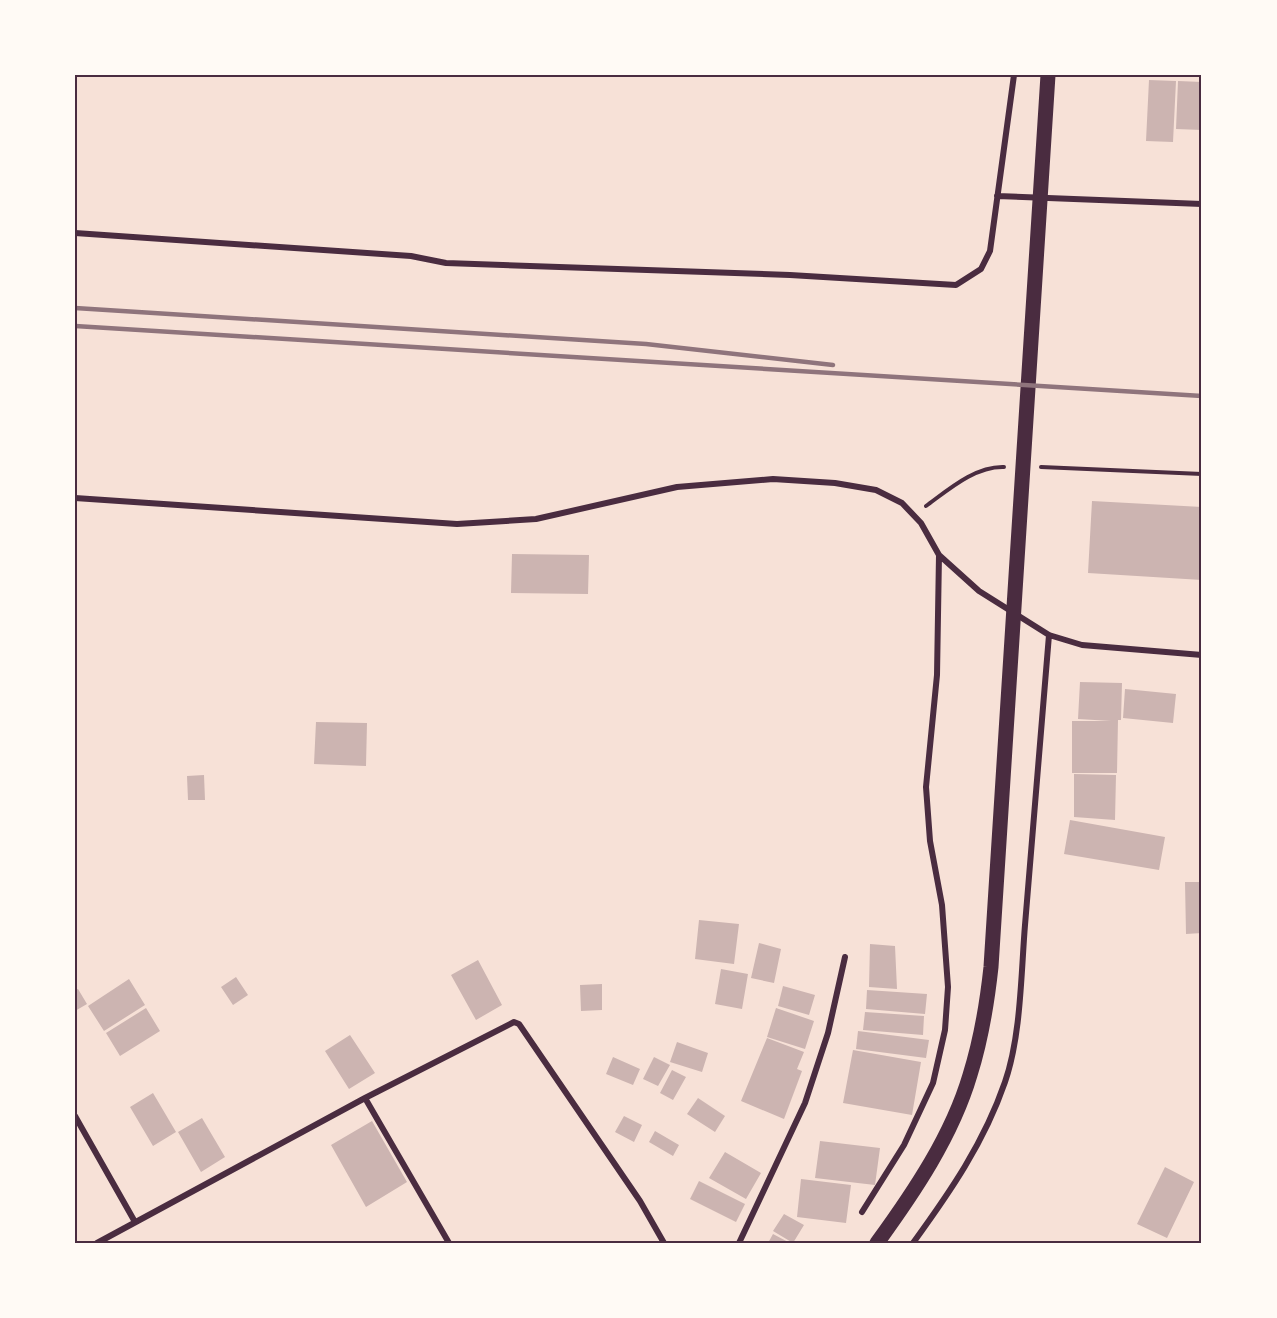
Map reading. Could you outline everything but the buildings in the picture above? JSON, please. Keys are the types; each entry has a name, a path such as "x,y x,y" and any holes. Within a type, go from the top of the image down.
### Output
{"main road":[{"path":"877,1243 914,1192 950,1124 970,1077 984,1022 992,968 1048,75"}],"street":[{"path":"75,233 411,256 446,263 790,275 956,285 981,269 990,251 1014,75"},
{"path":"997,196 1202,204"},
{"path":"75,498 457,524 536,519 677,488 773,479 835,483 876,490 902,503 913,515 939,555 979,591 1049,635 1082,645 1202,655"},
{"path":"862,1212 913,1127 933,1083 945,1030 948,987 942,905 930,841 926,787 937,675 939,555"},
{"path":"913,1243 960,1178 987,1129 1006,1080 1014,1041 1021,973 1049,635"},
{"path":"739,1243 805,1103 828,1034 844,957"},
{"path":"97,1243 364,1098 514,1022 519,1024 640,1201 664,1243"},
{"path":"364,1098 449,1243"},
{"path":"75,1116 135,1222"}],"path":[{"path":"913,515 959,482 989,469 1007,467"},
{"path":"1039,467 1202,474"}],"railway":[{"path":"75,308 646,344 833,365"},
{"path":"75,326 1202,396"}]}
